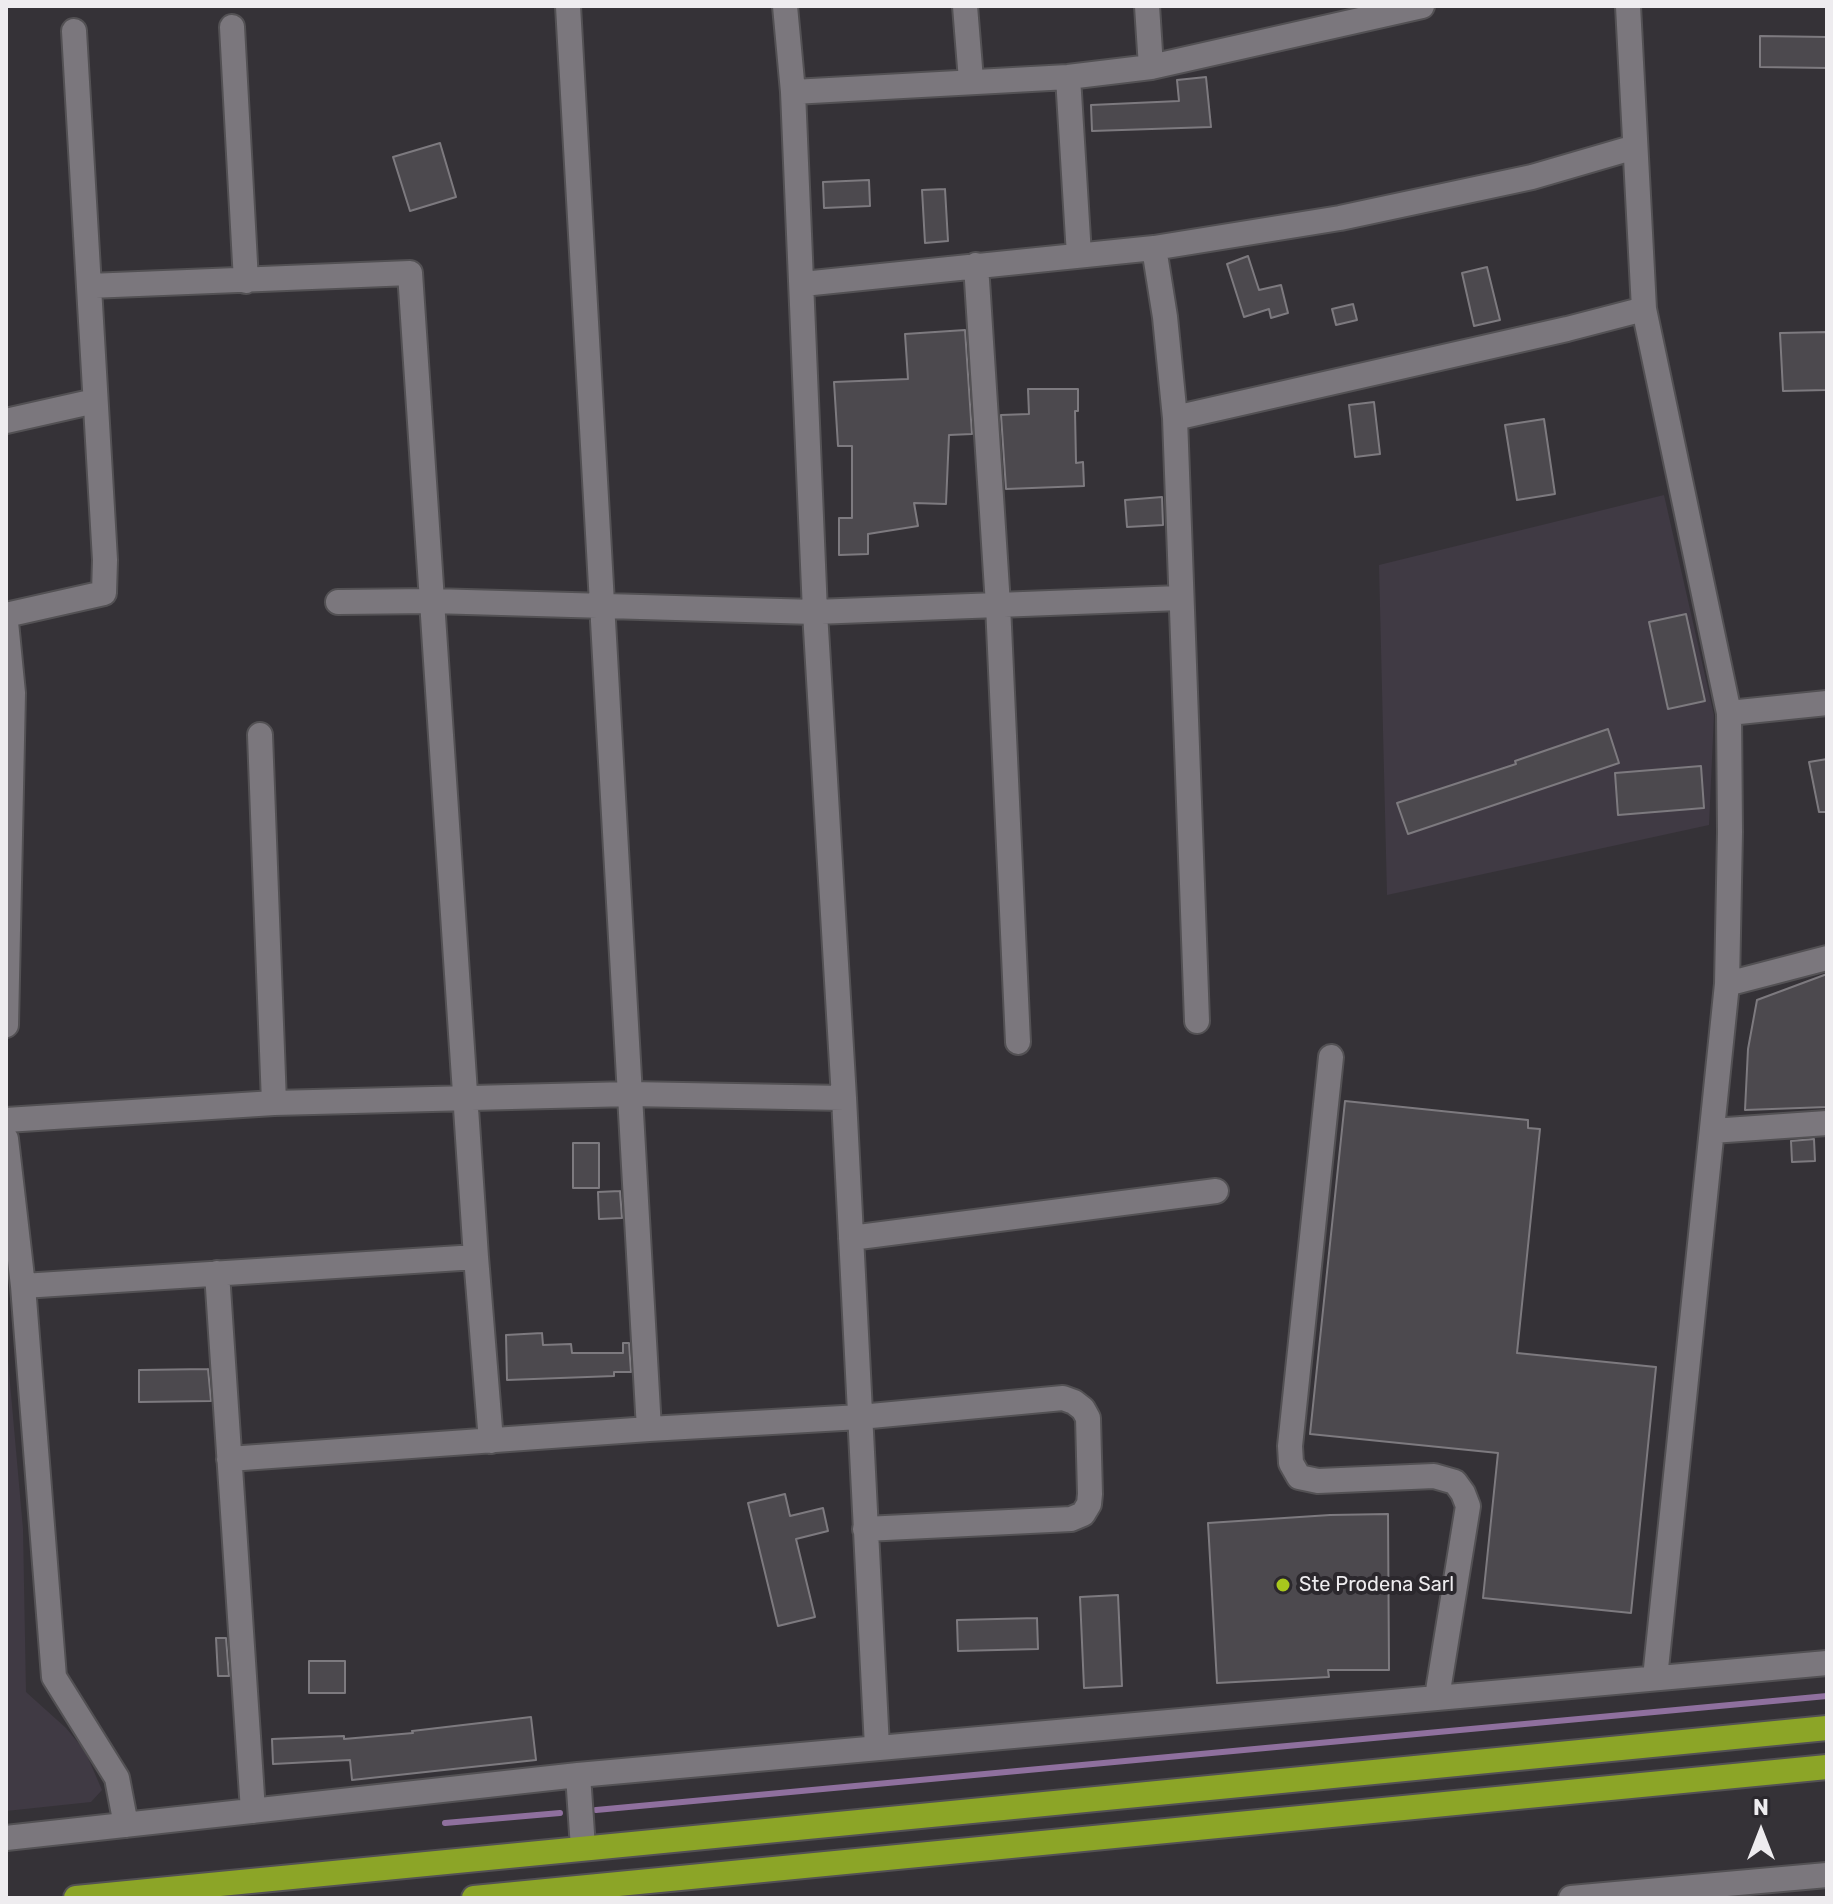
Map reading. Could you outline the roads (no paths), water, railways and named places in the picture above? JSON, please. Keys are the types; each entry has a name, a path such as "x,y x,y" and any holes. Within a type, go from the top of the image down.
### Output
{"highway":[{"path":"76,1898 1827,1728"},
{"path":"474,1898 589,1892 1827,1767"}],"street":[{"path":"568,6 649,1429"},
{"path":"785,6 793,92 815,612 844,1098 877,1747"},
{"path":"965,6 971,80"},
{"path":"1147,6 1151,67"},
{"path":"793,92 1068,77 1151,67 1422,6"},
{"path":"1628,6 1644,309 1729,713 1727,984 1655,1678"},
{"path":"232,27 246,281"},
{"path":"6,615 104,593 74,31"},
{"path":"1068,77 1079,255"},
{"path":"803,284 1154,248 1355,215 1532,177 1635,147"},
{"path":"1154,248 1165,317 1175,418 1197,1021"},
{"path":"976,265 998,605 1018,1042"},
{"path":"89,286 410,273 491,1441"},
{"path":"1175,418 1644,309"},
{"path":"6,421 95,401"},
{"path":"338,602 432,601 815,612 1180,598"},
{"path":"6,622 13,693 6,1025"},
{"path":"1729,713 1827,703"},
{"path":"260,735 274,1103"},
{"path":"1727,984 1827,958"},
{"path":"1331,1057 1290,1446 1291,1463 1299,1477 1318,1481 1434,1476 1455,1482 1463,1493 1468,1506 1437,1697"},
{"path":"6,1120 274,1103 630,1094 844,1098"},
{"path":"1712,1131 1827,1123"},
{"path":"6,1139 23,1286 54,1677 117,1778 126,1825"},
{"path":"851,1238 1216,1191"},
{"path":"23,1286 476,1257"},
{"path":"217,1273 253,1811"},
{"path":"229,1459 860,1417 1063,1398 1083,1409 1088,1418 1090,1494 1083,1514 1071,1519 865,1529"},
{"path":"6,1838 578,1775 1827,1663"},
{"path":"578,1775 583,1848"},
{"path":"1571,1898 1827,1875"}],"waterway":[{"path":"596,1810 1827,1696"},
{"path":"445,1823 560,1813"}],"place":[{"name":"Ste Prodena Sarl","path":"1283,1585"}]}
